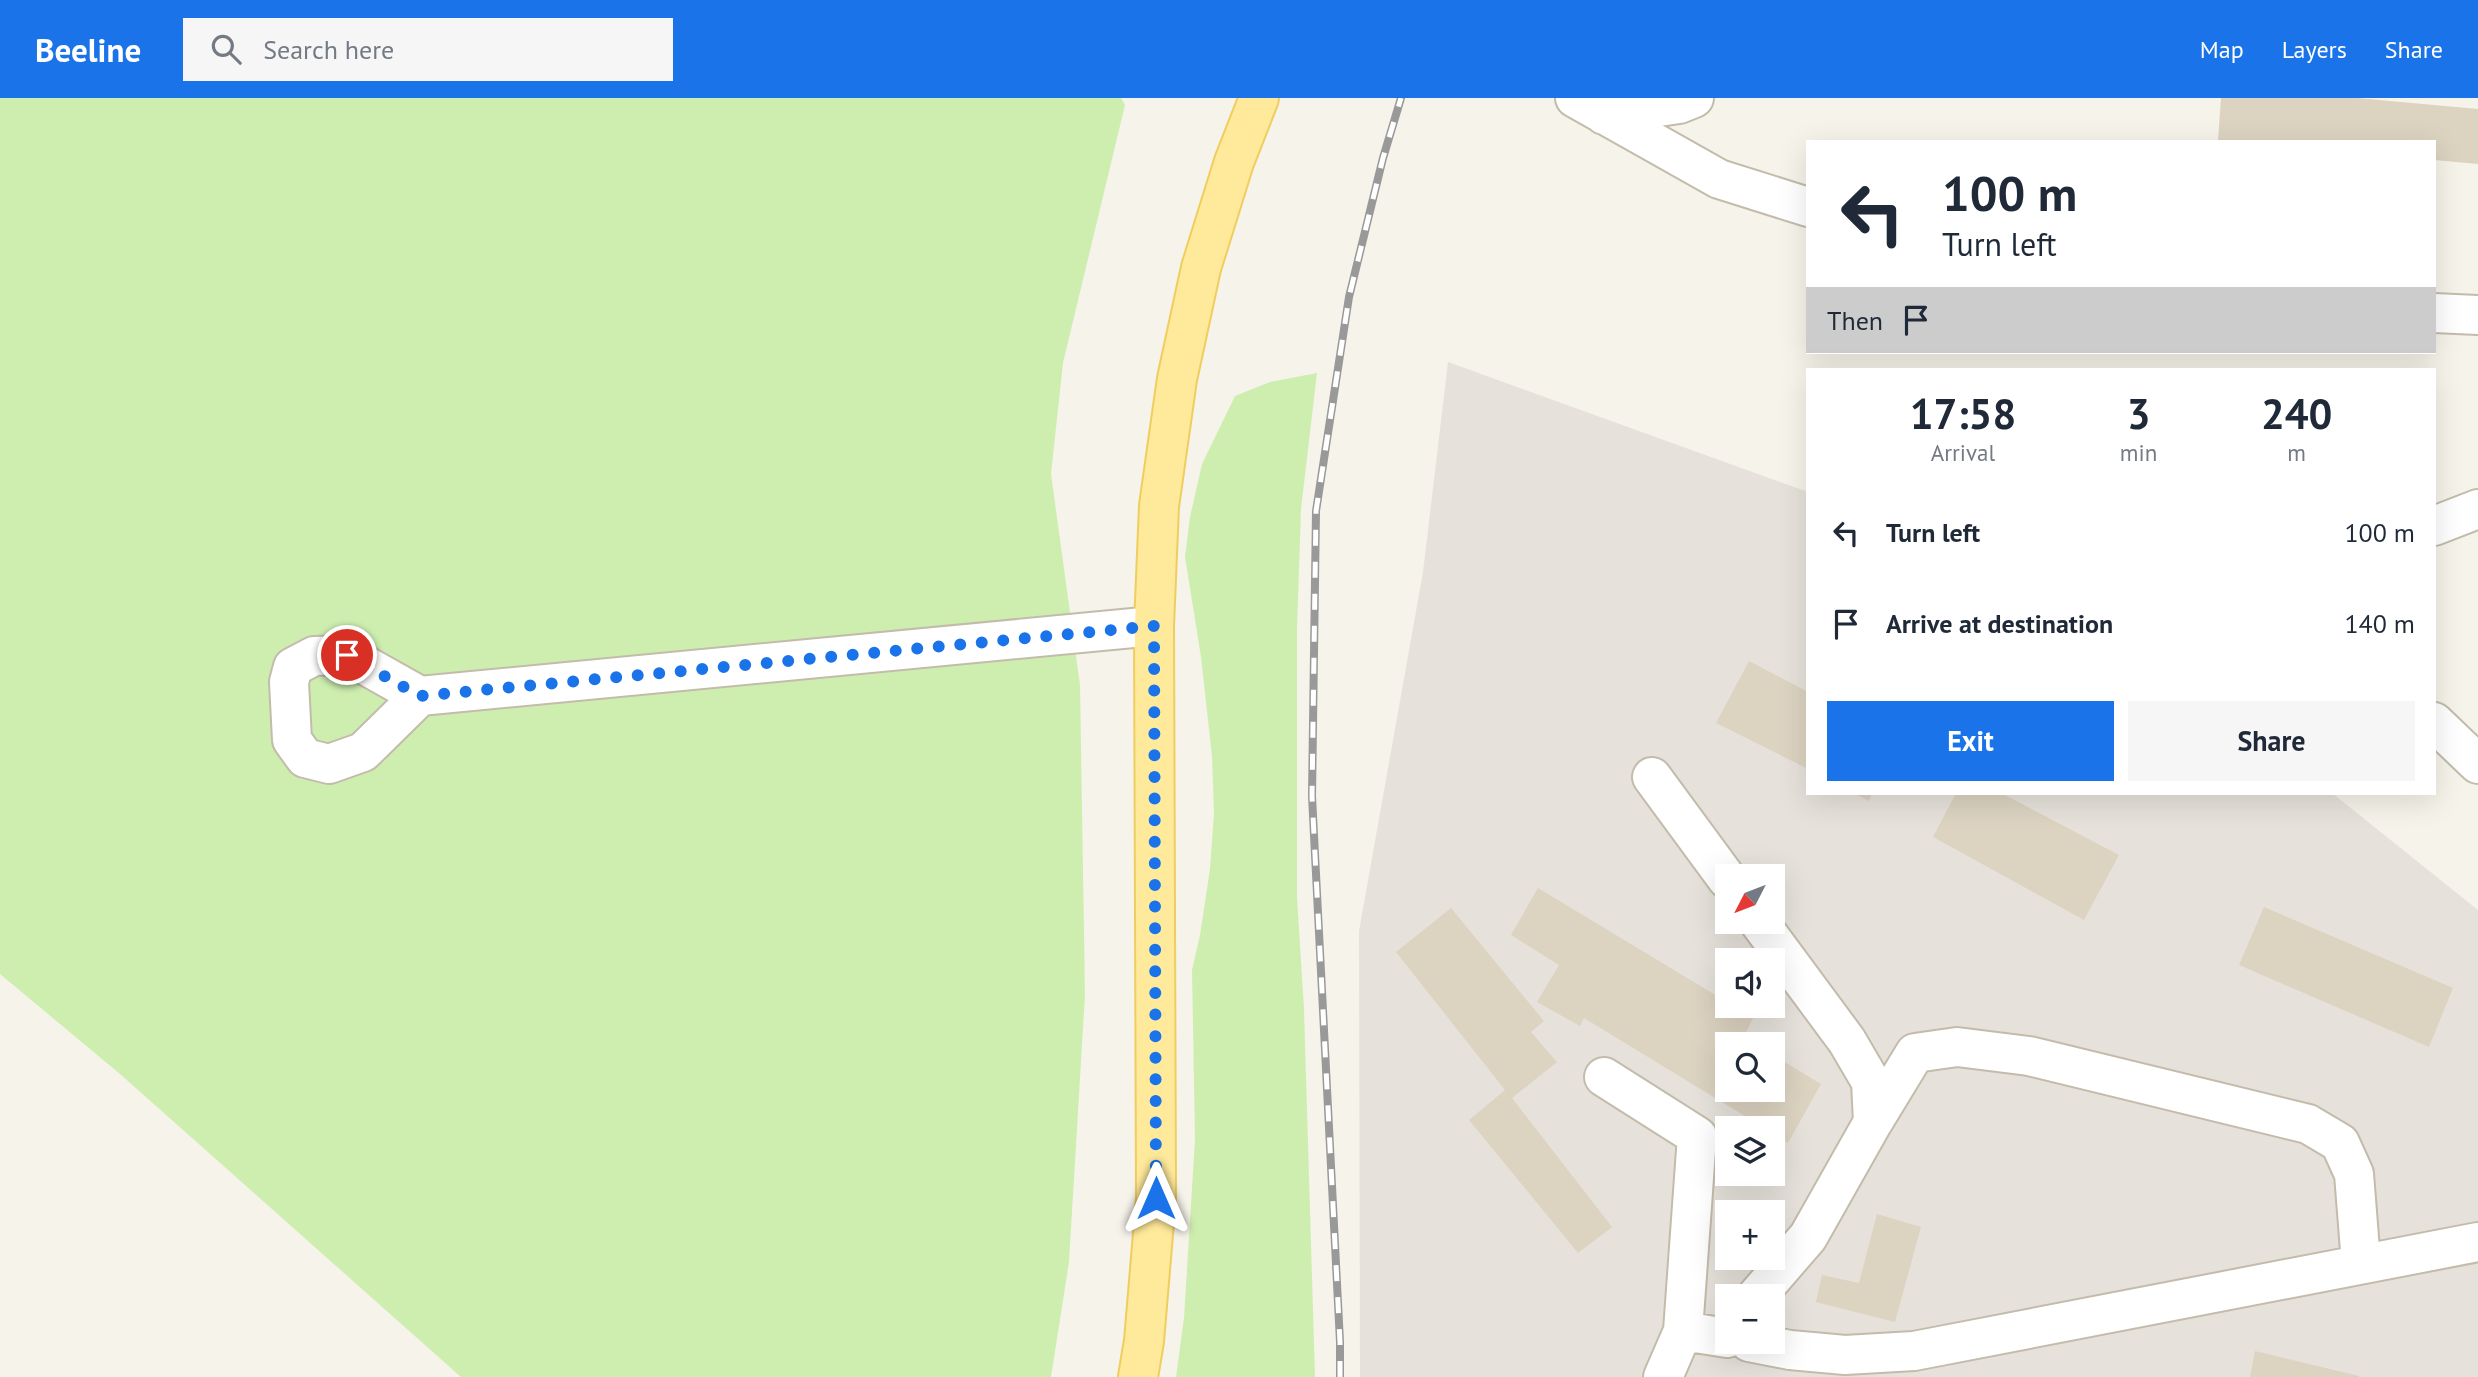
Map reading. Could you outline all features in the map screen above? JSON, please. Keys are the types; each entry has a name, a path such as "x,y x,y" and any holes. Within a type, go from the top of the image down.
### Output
{"main road":[{"path":"1138,1377 1144,1342 1156,1198 1154,626 1159,506 1177,379 1201,268 1234,162 1259,98"}],"street":[{"path":"1590,107 1679,104 1694,98"},
{"path":"1590,107 1720,179 1806,206"},
{"path":"2436,313 2478,315"},
{"path":"2436,525 2478,509"},
{"path":"420,696 1154,626"},
{"path":"2436,724 2478,764"},
{"path":"1652,777 1716,864"},
{"path":"1768,934 1847,1041 1871,1082 1872,1122"},
{"path":"1767,1284 1808,1237 1872,1122 1915,1053 1956,1047 2029,1056 2308,1124 2340,1143 2354,1174 2361,1263"},
{"path":"1604,1077 1698,1136 1715,1289"},
{"path":"1785,1349 1845,1355 1914,1351 2478,1242"},
{"path":"1663,1377 1715,1338"}],"shaded area":[{"path":"1448,362 1806,491 1806,795 2334,795 2478,910 2478,1377 1360,1377 1359,931 1423,572"}],"green space":[{"path":"0,98 1121,98 1125,105 1063,363 1051,474 1080,685 1085,995 1069,1262 1051,1377 461,1377 120,1074 0,974"},
{"path":"1317,373 1301,509 1297,629 1297,897 1304,1009 1315,1377 1176,1377 1184,1318 1195,1139 1192,970 1210,869 1214,813 1212,756 1201,657 1185,557 1190,517 1202,464 1235,396 1270,382"}],"building":[{"path":"2221,98 2357,98 2478,109 2478,164 2436,160 2436,140 2218,140"},
{"path":"1749,661 1806,691 1806,768 1716,723"},
{"path":"1857,795 1871,795 1869,801"},
{"path":"1955,795 2005,795 2119,855 2084,920 1933,837"},
{"path":"1538,888 1715,995 1715,1018 1753,1018 1746,1032 1715,1032 1715,1098 1584,1018 1580,1026 1537,1002 1559,965 1511,935"},
{"path":"2264,907 2453,988 2429,1047 2239,965"},
{"path":"1451,908 1544,1021 1531,1032 1557,1062 1512,1098 1612,1227 1578,1253 1469,1120 1505,1090 1396,952"},
{"path":"1785,1062 1821,1084 1788,1143 1785,1141 1785,1116 1745,1116 1722,1102 1785,1102"},
{"path":"1877,1214 1921,1227 1895,1322 1816,1302 1822,1275 1859,1283"},
{"path":"2255,1351 2359,1376 2359,1377 2250,1377"}],"railway":[{"path":"1340,1377 1312,796 1316,511 1349,297 1383,158 1401,98"}],"route":[{"path":"347,655 420,696 1154,626 1156,1198"}]}
